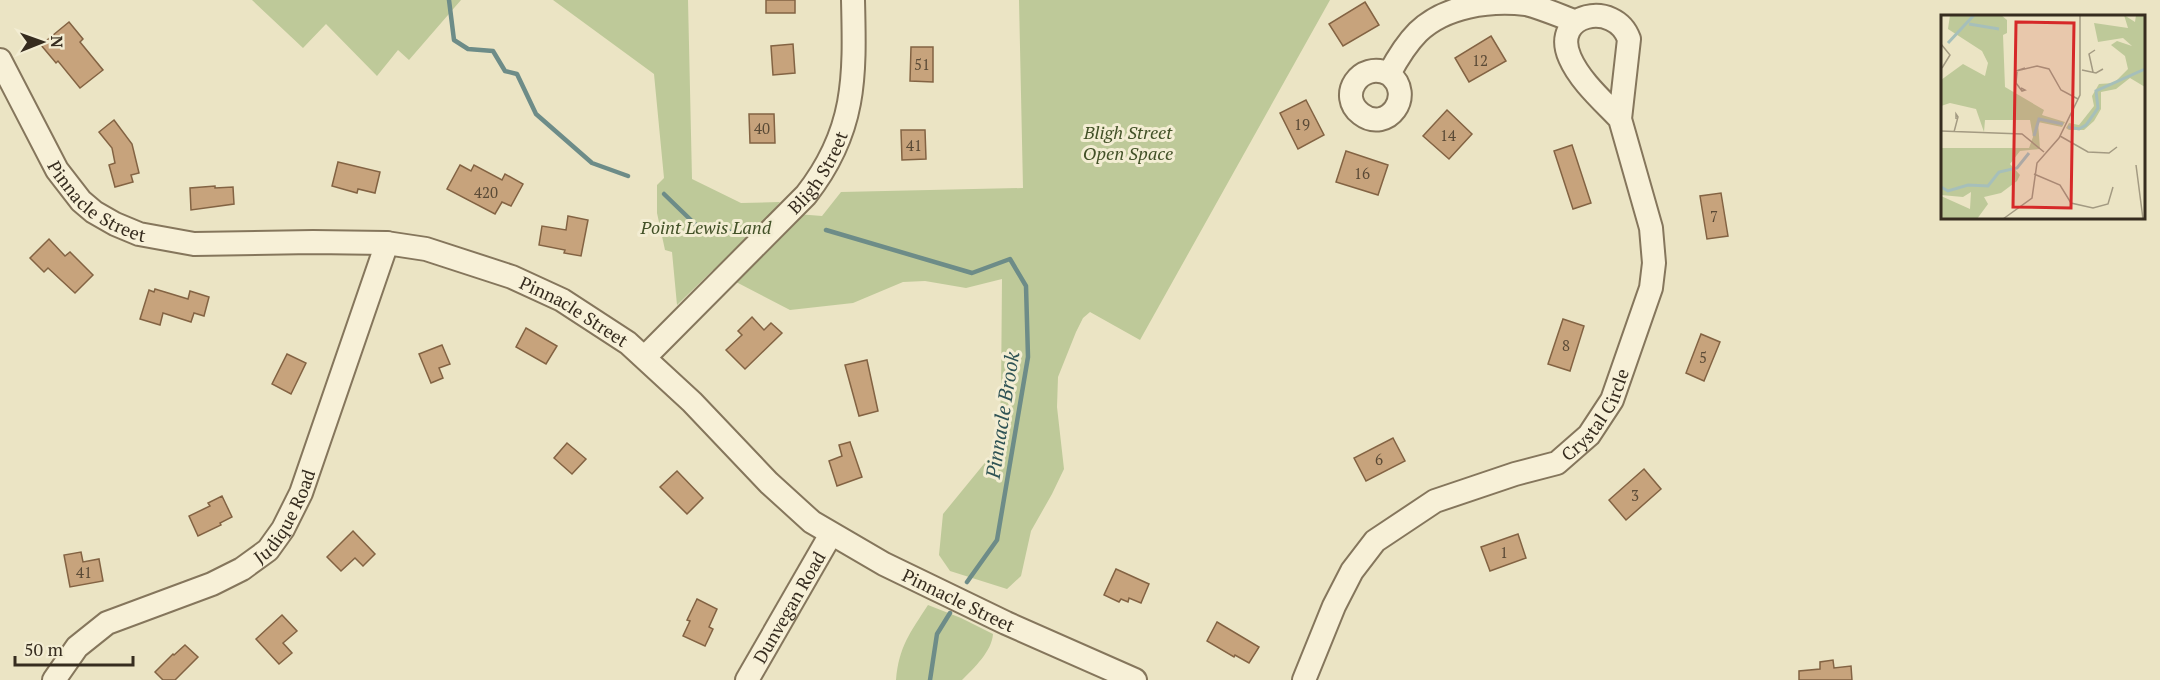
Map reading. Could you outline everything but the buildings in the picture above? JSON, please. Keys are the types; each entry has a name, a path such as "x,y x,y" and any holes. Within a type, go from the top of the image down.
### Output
{"street":[{"name":"Bligh Street","path":"645,357 806,195 821,177 835,151 846,122 852,92 853,0"},
{"path":"1389,74 1402,51 1422,28 1444,14 1475,3 1493,1 1527,4 1574,21"},
{"name":"Crystal Circle","path":"1304,680 1334,606 1352,571 1375,541 1435,501 1515,474 1557,463 1589,435 1612,400 1651,288 1654,263 1651,228 1620,120 1629,39 1620,20 1601,10 1591,11 1582,14 1574,21 1566,39 1570,60 1585,81 1620,120"},
{"name":"Pinnacle Street","path":"0,60 57,170 81,201 94,212 115,224 145,236 194,244 387,243 426,249 512,277 562,300 628,342 692,402 769,483 812,522 884,564 1006,623 1136,680"},
{"name":"Judique Road","path":"54,680 76,647 107,623 212,584 242,569 268,550 283,529 301,493 387,243"},
{"name":"Dunvegan Road","path":"747,680 831,534"}],"green space":[{"path":"252,0 461,0 409,60 398,50 377,76 326,24 303,48"},
{"path":"553,0 688,0 692,179 741,203 780,202 772,212 822,216 841,192 1023,188 1019,0 1330,0 1140,340 1090,312 1083,318 1058,377 1057,407 1064,469 1031,531 1021,576 1007,589 950,571 939,555 943,514 997,448 1001,395 1002,279 966,288 925,281 903,282 853,303 790,310 713,270 677,305 672,252 665,250 657,213 657,185 664,178 654,74"},
{"path":"928,605 993,634 986,653 962,680 896,680 903,649"}],"waterway":[{"name":"Pinnacle Brook","path":"449,0 454,40 468,49 493,51 505,71 517,74 536,114 592,163 628,176"},
{"name":"Pinnacle Brook","path":"664,194 696,225 736,233"},
{"name":"Pinnacle Brook","path":"826,230 972,273 1010,259 1026,286 1028,357 997,540 967,582"},
{"name":"Pinnacle Brook","path":"930,680 937,634 950,613"}],"park label":[{"name":"Bligh Street Open Space","path":"1128,142"},
{"name":"Point Lewis Land","path":"706,227"}]}
